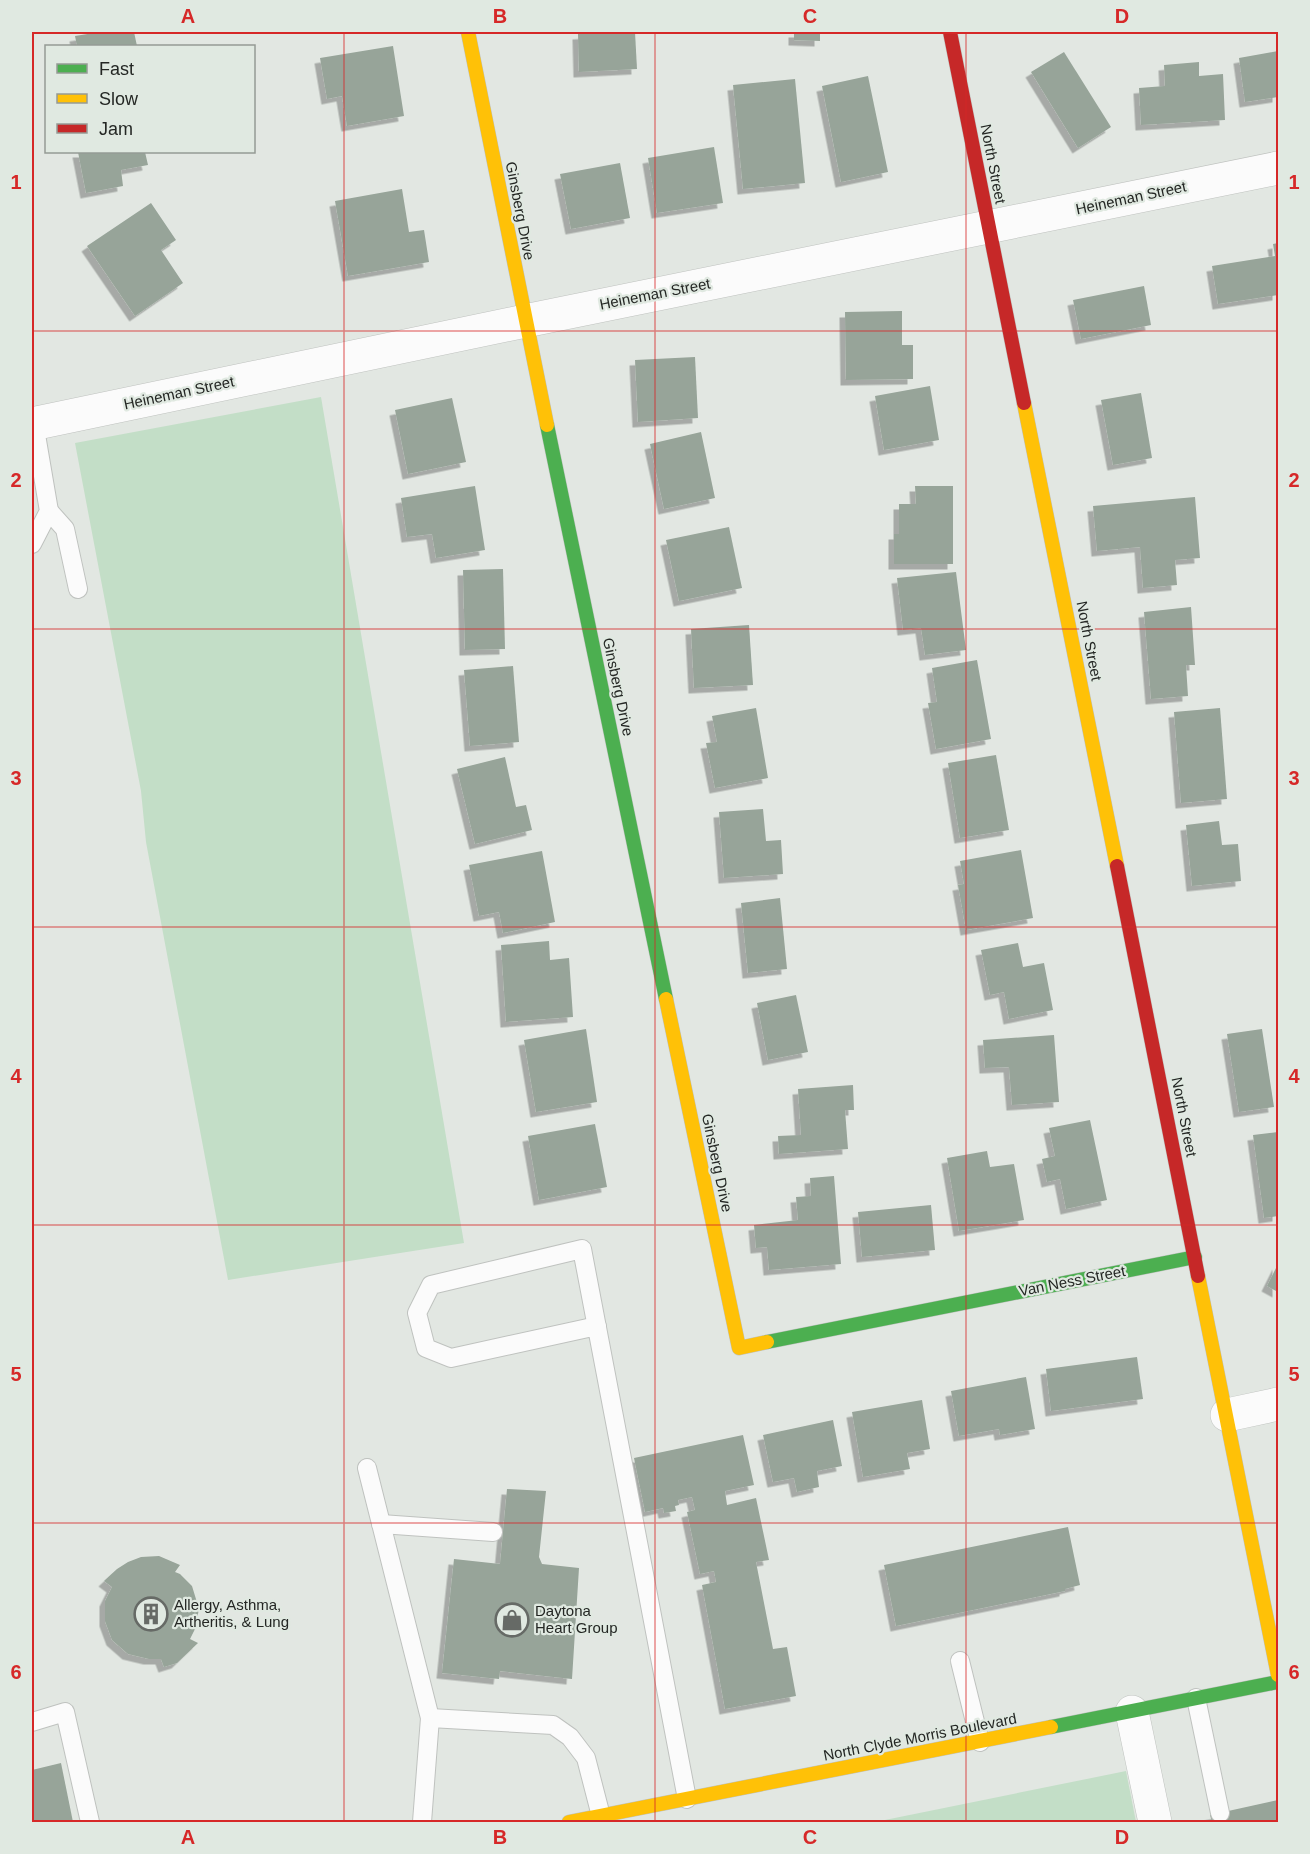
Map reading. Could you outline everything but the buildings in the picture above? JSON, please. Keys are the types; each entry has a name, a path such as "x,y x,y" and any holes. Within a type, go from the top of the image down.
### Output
{"street":[{"name":"Ginsberg Drive","path":"468,32 525,321 739,1348"},
{"name":"North Street","path":"950,32 1195,1257"},
{"name":"Heineman Street","path":"32,420 1278,168"},
{"name":"Van Ness Street","path":"739,1348 1195,1257"},
{"path":"1195,1257 1278,1675"},
{"path":"1227,1415 1278,1404"},
{"name":"North Clyde Morris Boulevard","path":"568,1822 1278,1682"},
{"path":"1132,1712 1155,1822"}],"lane":[{"path":"32,420 50,511 66,529 78,589"},
{"path":"32,544 50,511"},
{"path":"597,1326 451,1358 426,1348 417,1313 431,1285 582,1249 597,1326 687,1799"},
{"path":"368,1468 430,1718 422,1822"},
{"path":"381,1524 493,1532"},
{"path":"960,1661 980,1742"},
{"path":"1196,1698 1220,1813"},
{"path":"32,1722 65,1712 90,1822"},
{"path":"430,1718 553,1725 570,1737 586,1758 602,1816"}],"green space":[{"path":"321,397 464,1243 228,1280 146,842 141,791 75,443"},
{"path":"1126,1771 1136,1822 875,1822"}],"traffic: fast":[{"path":"547,425 666,999"},
{"path":"767,1342 1195,1257"},
{"path":"1051,1727 1278,1682"}],"traffic: slow":[{"path":"468,32 547,425"},
{"path":"1024,403 1117,866"},
{"path":"666,999 739,1348 767,1342"},
{"path":"1198,1276 1278,1675"},
{"path":"569,1822 1051,1727"}],"traffic: jam":[{"path":"950,32 1024,403"},
{"path":"1117,866 1198,1276"}],"place":[{"name":"Allergy, Asthma, Artheritis, & Lung","path":"151,1614"},
{"name":"Daytona Heart Group","path":"512,1620"}]}
